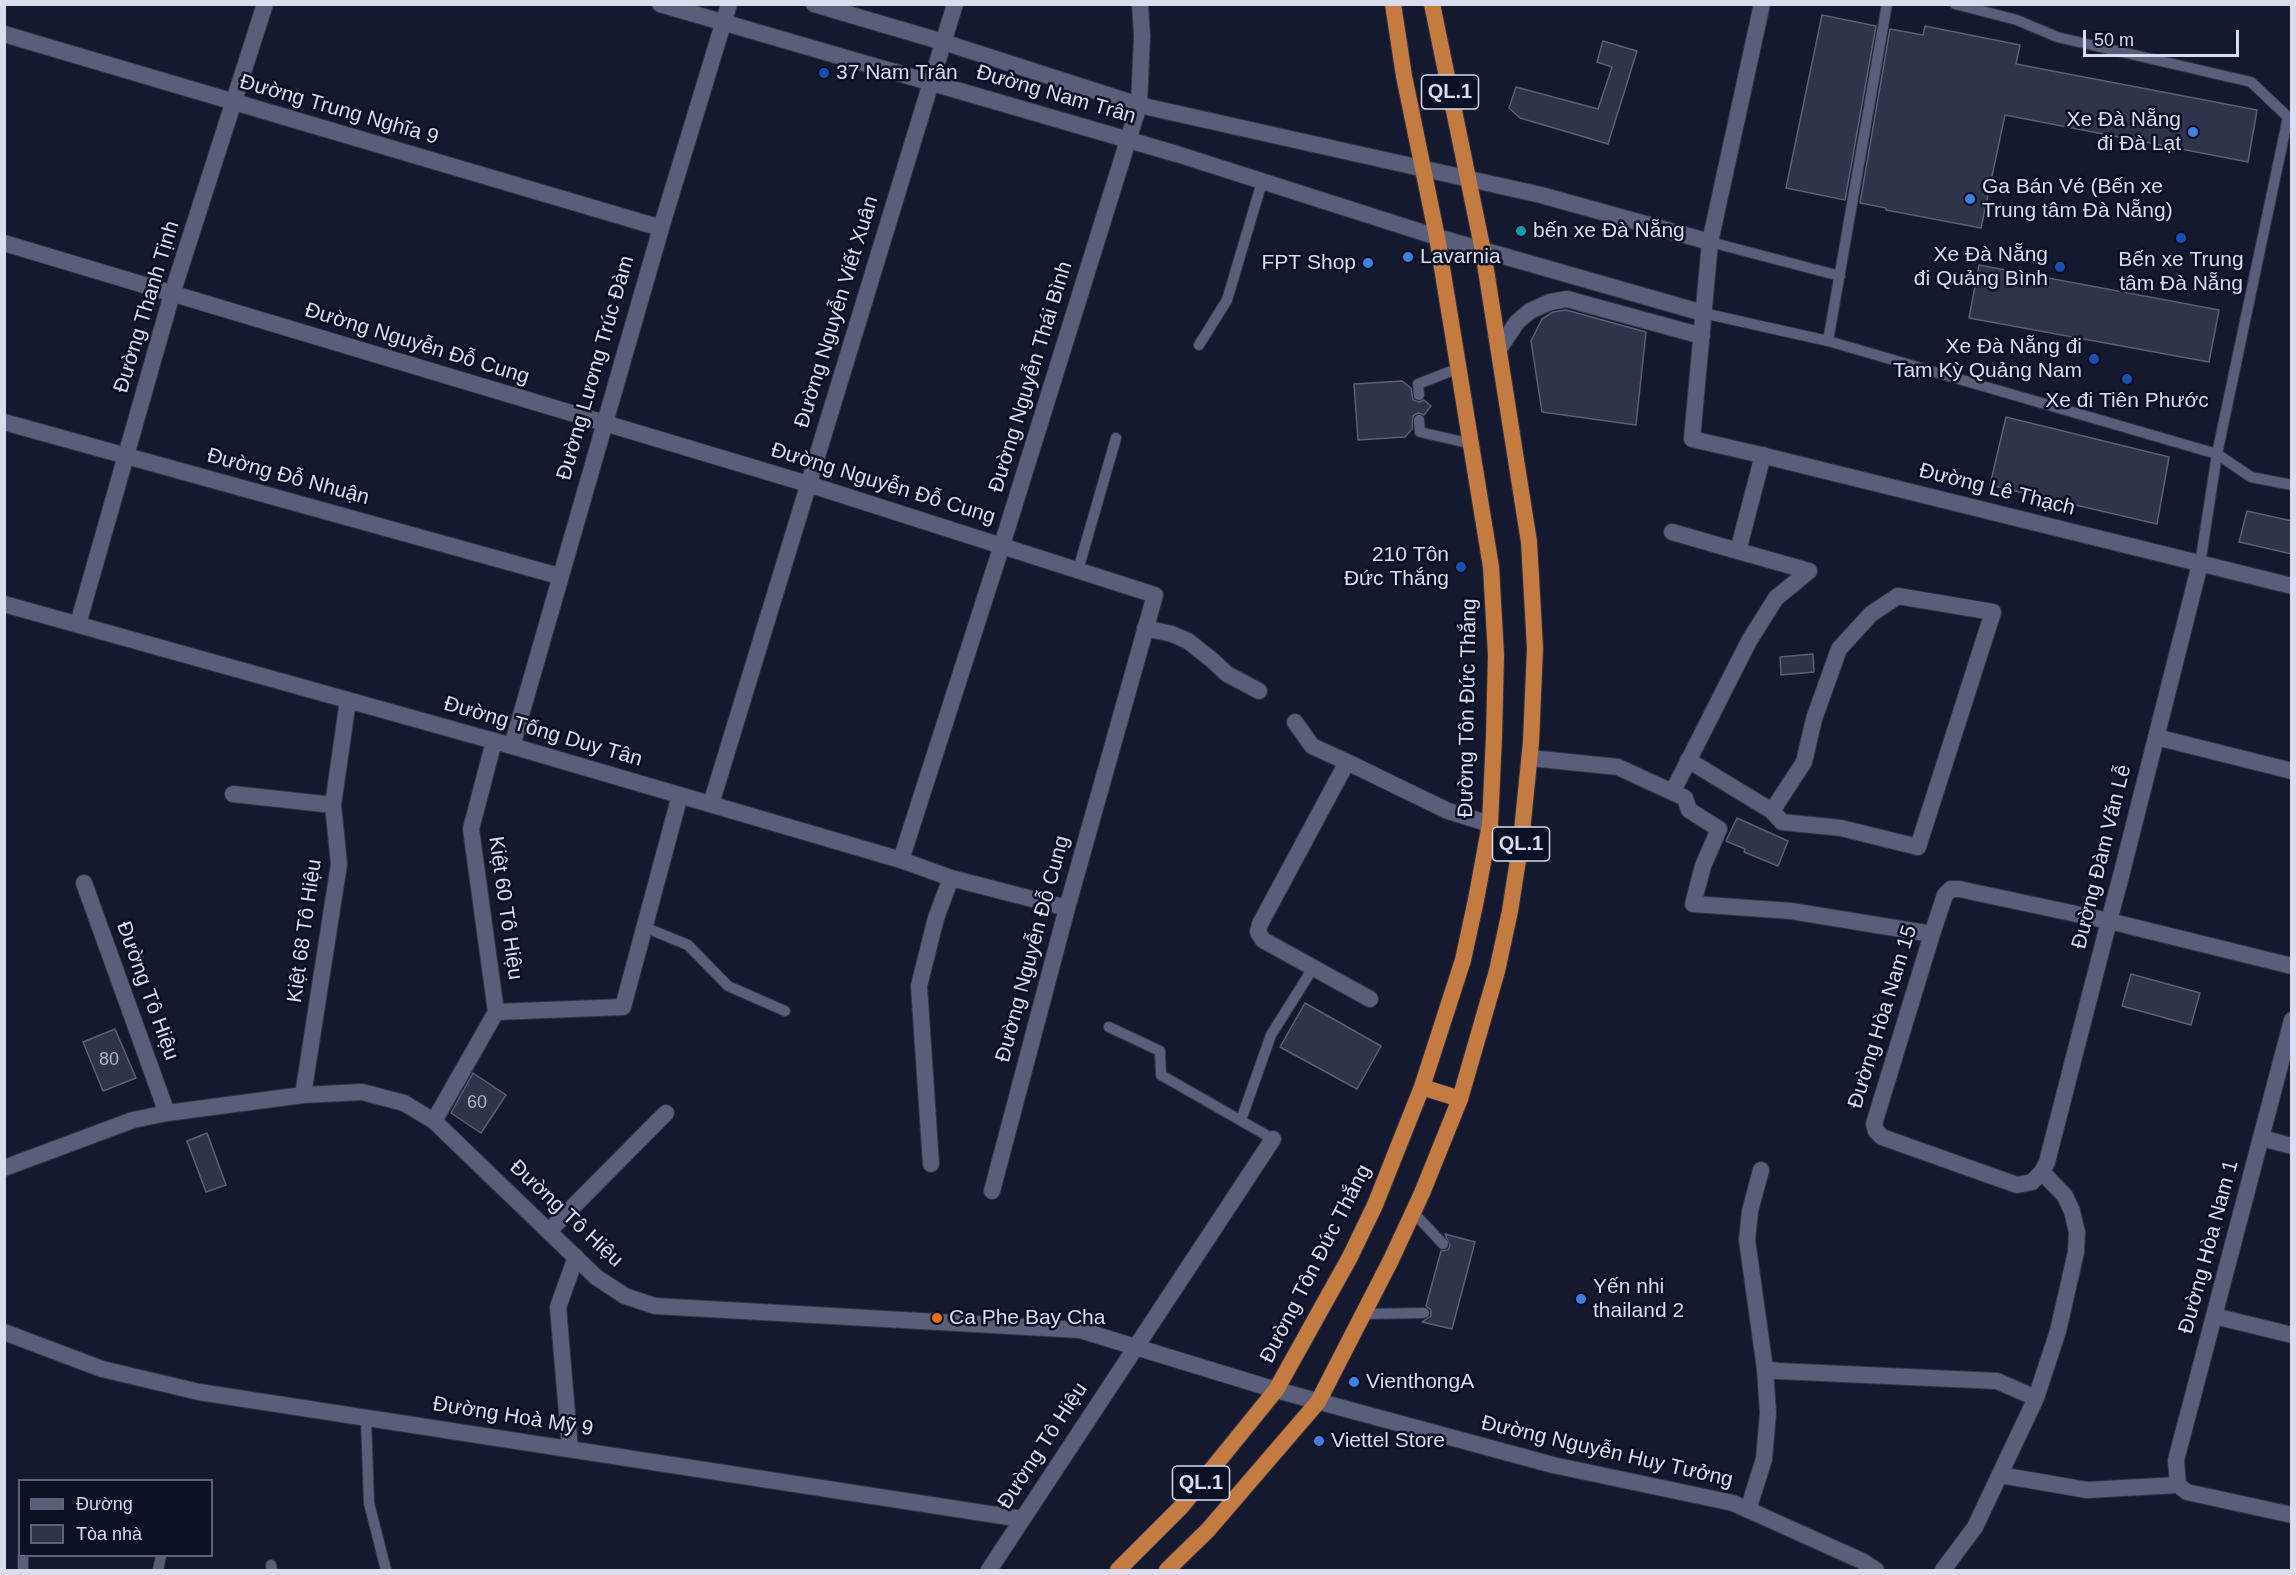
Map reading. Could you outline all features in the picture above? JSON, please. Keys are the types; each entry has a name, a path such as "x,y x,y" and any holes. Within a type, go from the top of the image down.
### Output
{"highway":[{"name":"Đường Tôn Đức Thắng","path":"1118,1570 1182,1506 1276,1390 1350,1257 1375,1205 1422,1087 1463,960 1490,824 1496,655 1491,567 1437,237 1393,4"},
{"name":"QL.1","path":"1167,1570 1208,1530 1318,1402 1413,1212 1460,1099 1497,971 1510,911 1521,841 1530,758 1535,648 1529,542 1483,251 1432,4"},
{"path":"1422,1087 1460,1099"}],"street":[{"name":"Đường Thanh Tịnh","path":"78,624 172,294 265,4"},
{"name":"Đường Nam Trân","path":"660,4 1128,140 1483,251"},
{"name":"Đường Lương Trúc Đàm","path":"512,746 559,576 729,4"},
{"name":"Đường Nam Trân","path":"814,4 944,42 1139,105 1469,179"},
{"name":"Đường Nguyễn Viết Xuân","path":"711,804 955,4"},
{"name":"Đường Nguyễn Thái Bình","path":"901,860 1139,105 1142,36 1140,4"},
{"path":"1499,349 1517,322 1530,311 1550,302 1567,299 1702,336 1710,242 1762,4"},
{"name":"Đường Trung Nghĩa 9","path":"4,34 661,228"},
{"path":"1469,179 1541,195 1710,242"},
{"name":"Đường Nguyễn Đỗ Cung","path":"4,243 808,484 1155,595 1067,908 992,1191"},
{"path":"1483,251 1703,313"},
{"name":"Đường Lê Thạch","path":"1702,336 1696,419 1692,439 2292,586"},
{"name":"Đường Đỗ Nhuận","path":"4,422 559,576"},
{"path":"1737,550 1763,455"},
{"path":"1672,532 1809,570 1776,598 1749,641 1673,791"},
{"name":"Đường Đàm Văn Lễ","path":"2045,1167 2200,564"},
{"path":"1688,760 1772,811 1782,822 1841,828 1918,847 1993,612 1899,596 1871,614 1839,649 1814,718 1804,762 1772,811"},
{"name":"Đường Tống Duy Tân","path":"4,604 512,746 901,860 951,878 1067,908"},
{"path":"1145,628 1172,634 1188,641 1227,674 1259,691"},
{"name":"Kiệt 68 Tô Hiệu","path":"303,1095 339,864 333,805 348,700"},
{"path":"1294,722 1312,746 1448,811 1490,824"},
{"path":"2156,737 2292,771"},
{"name":"Kiệt 60 Tô Hiệu","path":"494,741 471,829 496,1012 623,1007 644,927"},
{"path":"1530,758 1618,767 1686,798 1689,810 1719,829 1703,866 1693,904 1791,910 1932,934"},
{"path":"1347,762 1258,929 1259,937 1263,940 1370,999"},
{"path":"233,794 333,805"},
{"path":"644,927 680,795"},
{"path":"931,1164 920,1017 920,986 936,918 951,878"},
{"name":"Đường Tô Hiệu","path":"84,883 168,1113"},
{"name":"Đường Hòa Nam 15","path":"2045,1167 2032,1182 2017,1185 1881,1137 1874,1124 1932,934 1945,895 1951,889 2109,921"},
{"path":"2109,921 2292,966"},
{"path":"434,1121 496,1012"},
{"name":"Đường Hòa Nam 1","path":"2178,1485 2176,1460 2292,1020"},
{"name":"Đường Tô Hiệu","path":"4,1168 133,1120 168,1113 303,1095 362,1092 404,1103 434,1121 596,1277 625,1296 655,1306 1080,1330 1276,1390"},
{"path":"549,1231 666,1113"},
{"name":"Đường Tô Hiệu","path":"989,1570 1273,1138"},
{"path":"2261,1138 2292,1146"},
{"path":"1943,1570 1975,1527 2036,1398 2058,1331 2076,1252 2077,1232 2072,1211 2065,1196 2045,1167"},
{"path":"1748,1510 1760,1474 1767,1440 1765,1369 1747,1240 1750,1210 1761,1170"},
{"path":"570,1449 558,1307 576,1257"},
{"path":"2214,1316 2292,1335"},
{"name":"Đường Hoà Mỹ 9","path":"4,1332 102,1369 188,1390 1022,1519"},
{"path":"1765,1369 1997,1381 2036,1398"},
{"name":"Đường Nguyễn Huy Tưởng","path":"1276,1390 1553,1465 1733,1503 1862,1561 1876,1570"},
{"path":"2000,1474 2087,1490 2178,1485 2187,1492 2292,1515"}],"lane":[{"path":"1828,341 1887,4"},
{"path":"1954,4 2017,20 2058,37 2251,82 2290,118 2217,454 2200,564"},
{"path":"1199,345 1227,300 1262,182"},
{"path":"1710,242 1840,276"},
{"path":"1703,313 1828,341 2217,454 2251,477 2292,485"},
{"path":"1419,395 1418,384 1459,368"},
{"path":"1419,420 1420,432 1472,444"},
{"path":"1078,570 1116,438"},
{"path":"644,927 688,945 728,986 785,1011"},
{"path":"1241,1120 1271,1035 1313,968"},
{"path":"1109,1027 1160,1051 1161,1075 1273,1138"},
{"path":"1413,1212 1443,1244"},
{"path":"1363,1314 1425,1313"},
{"path":"366,1418 369,1503 386,1570"}],"building":[{"path":"1822,15 1876,26 1845,200 1786,188"},
{"path":"1925,26 2020,45 2016,64 2257,110 2248,162 2005,115 1981,228 1860,203 1890,29 1923,35"},
{"path":"1603,41 1637,51 1608,144 1520,118 1509,108 1516,87 1598,109 1612,67 1597,62"},
{"path":"1979,265 2219,310 2209,362 1969,318"},
{"path":"1566,310 1646,332 1636,425 1542,412 1531,341 1542,319 1553,312"},
{"path":"1402,381 1411,388 1413,400 1419,402 1424,400 1431,406 1424,415 1418,413 1413,416 1412,429 1405,437 1358,440 1354,384"},
{"path":"2006,417 2169,457 2157,524 1990,485"},
{"path":"2247,511 2292,521 2292,554 2239,542"},
{"path":"1813,654 1814,672 1781,675 1780,657"},
{"path":"1737,818 1788,841 1778,866 1744,852 1745,849 1726,841"},
{"path":"2131,974 2200,993 2191,1025 2122,1006"},
{"path":"1305,1003 1381,1046 1357,1089 1280,1047"},
{"path":"115,1029 136,1078 103,1091 83,1042"},
{"path":"473,1073 506,1095 481,1133 451,1113"},
{"path":"207,1133 226,1185 206,1192 187,1141"},
{"path":"1445,1234 1475,1242 1452,1329 1422,1322 1431,1316 1431,1310 1426,1306 1441,1251 1448,1250 1450,1246"}],"place":[{"name":"37 Nam Trân","path":"824,73"},
{"name":"Xe Đà Nẵng đi Đà Lạt","path":"2193,132"},
{"name":"Ga Bán Vé (Bến xe Trung tâm Đà Nẵng)","path":"1970,199"},
{"name":"bến xe Đà Nẵng","path":"1521,231"},
{"name":"Bến xe Trung tâm Đà Nẵng","path":"2181,238"},
{"name":"Lavarnia","path":"1408,257"},
{"name":"FPT Shop","path":"1368,263"},
{"name":"Xe Đà Nẵng đi Quảng Bình","path":"2060,267"},
{"name":"Xe Đà Nẵng đi Tam Kỳ Quảng Nam","path":"2094,359"},
{"name":"Xe đi Tiên Phước","path":"2127,379"},
{"name":"210 Tôn Đức Thắng","path":"1461,567"},
{"name":"Yến nhi thailand 2","path":"1581,1299"},
{"name":"Ca Phe Bay Cha","path":"937,1318"},
{"name":"VienthongA","path":"1354,1382"},
{"name":"Viettel Store","path":"1319,1441"}]}
